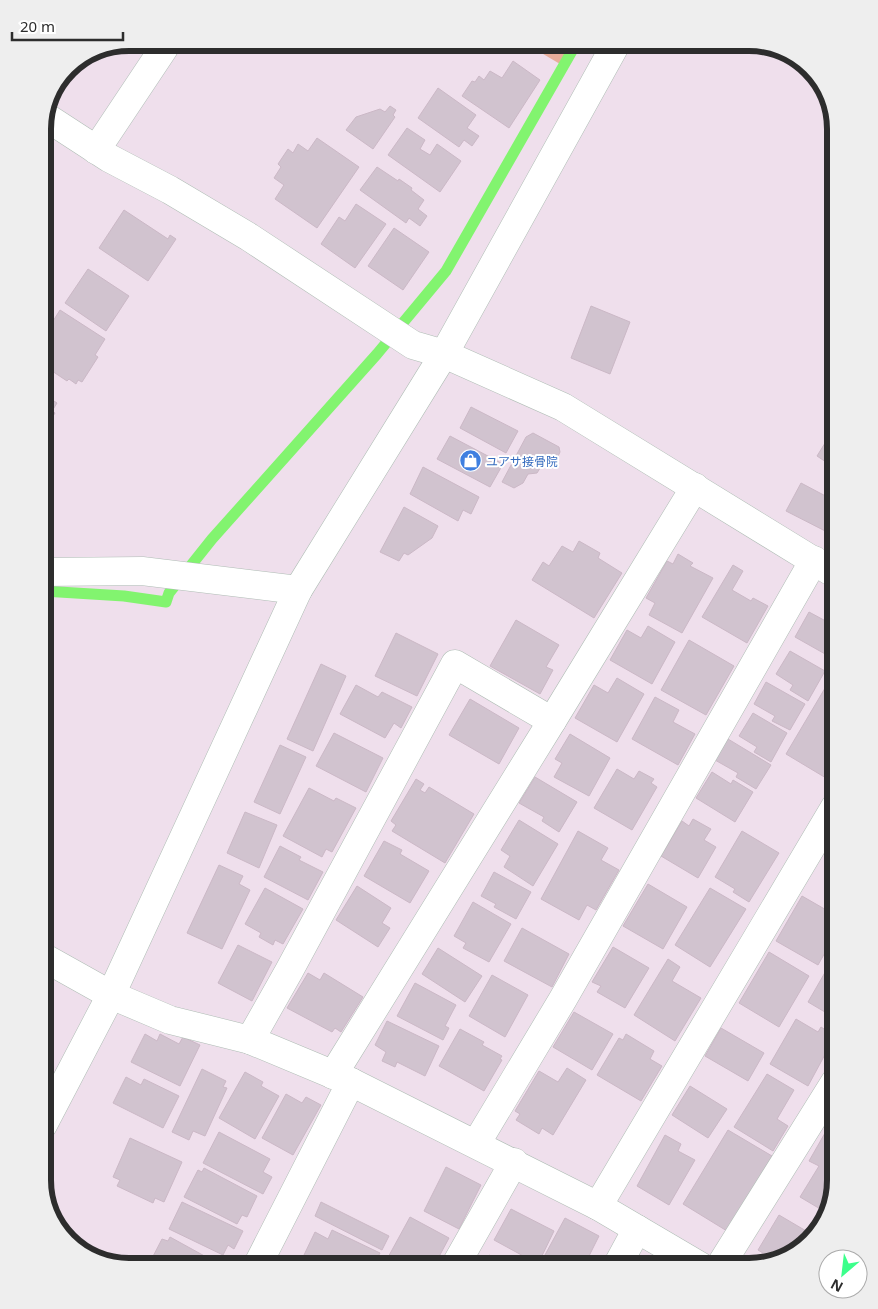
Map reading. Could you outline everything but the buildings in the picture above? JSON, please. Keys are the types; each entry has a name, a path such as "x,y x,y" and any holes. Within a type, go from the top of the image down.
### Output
{"street":[{"path":"96,150 162,51"},
{"path":"51,1108 111,995 298,590 444,354 612,51"},
{"path":"52,121 96,150 170,190 249,237 413,345 444,354 563,407 824,567 476,1144"},
{"path":"261,1258 342,1078 552,721 695,487"},
{"path":"51,572 142,571 298,590"},
{"path":"250,1040 455,664 552,721"},
{"path":"598,1206 827,822"},
{"path":"51,962 111,995 170,1020 250,1040 342,1078 514,1162 598,1206 686,1258"},
{"path":"725,1258 827,1096"},
{"path":"460,1258 514,1162"},
{"path":"621,1258 637,1229"}],"shaded area":[{"path":"538,51 566,51 560,64"}],"waterway":[{"path":"51,591 124,596 166,602 169,593 212,539 377,354 446,271 572,51"}],"place":[{"name":"ユアサ接骨院","path":"470,461"}]}
